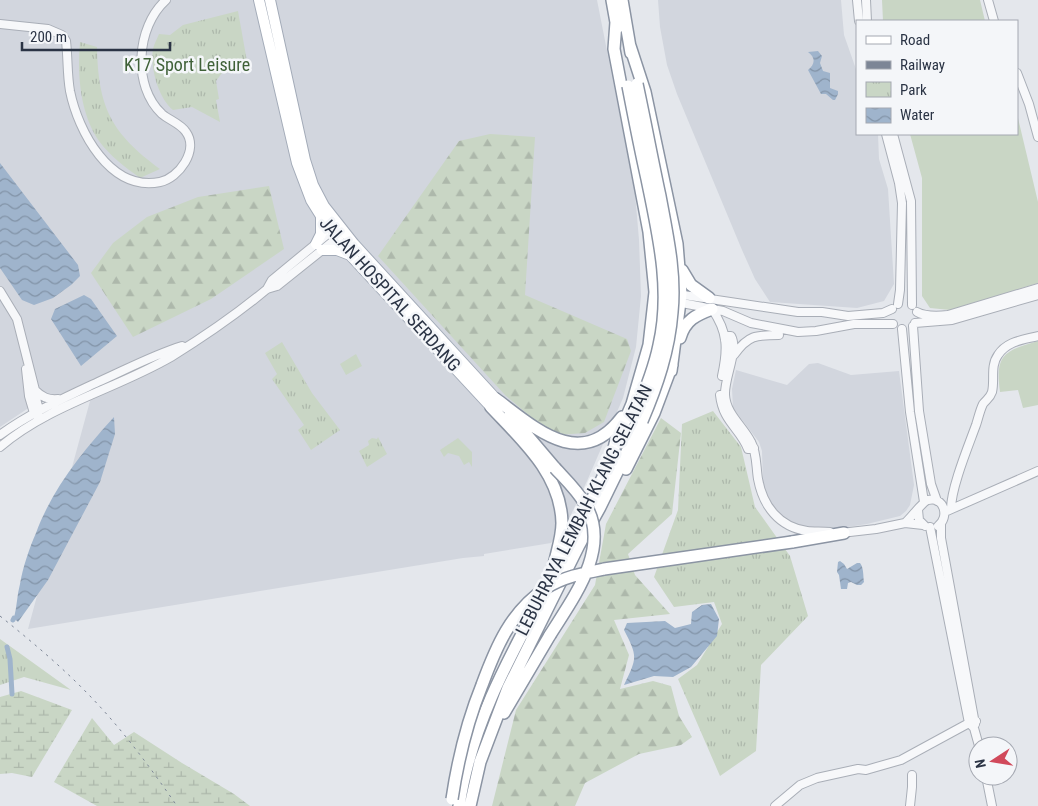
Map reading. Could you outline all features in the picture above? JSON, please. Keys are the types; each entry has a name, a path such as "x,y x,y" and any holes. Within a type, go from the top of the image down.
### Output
{"highway":[{"name":"LEBUHRAYA LEMBAH KLANG SELATAN","path":"454,804 494,689 611,462 658,384 668,345 672,314 673,282 668,239 612,0"},
{"name":"LEBUHRAYA LEMBAH KLANG SELATAN","path":"622,0 630,46 633,85"},
{"path":"611,462 615,444 632,404 649,345 655,296 650,232 621,93 614,49 616,22"},
{"path":"630,46 638,68 654,130 674,227 681,298 671,371"},
{"path":"600,507 615,487 638,449 671,371 685,325 711,303 690,285 678,259"},
{"path":"494,403 546,436 574,444 593,441 604,435 618,423 632,404"},
{"path":"488,738 584,579 592,555 594,532 591,516 585,504 555,468 494,403"},
{"path":"494,403 540,460 553,482 562,523 550,581"},
{"name":"LEBUHRAYA LEMBAH KLANG SELATAN","path":"470,806 472,792 488,738 508,688 579,545 600,507 638,419"},
{"path":"454,804 456,767 466,727 494,652 506,628 516,615 546,588 575,574 844,533"}],"main road":[{"name":"JALAN HOSPITAL SERDANG","path":"259,0 297,163 311,200 321,217 338,232 494,403"},
{"name":"JALAN HOSPITAL SERDANG","path":"270,0 305,160 318,196 351,256 494,403"},
{"path":"321,217 319,247 337,250 351,256"}],"street":[{"path":"0,24 48,29 62,35 66,42 70,92 82,129 98,154 120,173 140,182 160,182 175,175 180,169 186,160 190,145 190,138 186,131 162,114 150,100 143,80 141,58 143,40 152,18 166,0"},
{"path":"857,0 859,20"},
{"path":"866,0 867,20"},
{"path":"988,0 994,20"},
{"path":"1018,76 1029,104 1038,137"},
{"path":"886,135 899,183 902,203 900,290 890,317 893,324"},
{"path":"893,135 911,201 915,308 915,374 919,411 933,493 937,501 948,510"},
{"path":"0,448 22,430 170,357 234,317 267,289 272,280 338,232"},
{"path":"655,296 848,316 883,313 905,302 921,314 938,316 948,315 1038,288"},
{"path":"0,291 17,320 35,390 42,396 51,399 64,398"},
{"path":"732,355 743,338 751,332 816,332 854,324 893,324 902,329 914,325 952,320 1038,295"},
{"path":"711,303 723,311 751,323 779,332"},
{"path":"711,303 725,340 726,355 723,384 726,401 751,448 762,493 771,511 778,518 795,528 808,531 844,533 905,523 934,527 942,524"},
{"path":"902,329 910,412 924,502"},
{"path":"723,384 732,355 733,337 728,336 725,340"},
{"path":"973,724 941,538 942,524 984,403 990,398 993,389 993,369 997,356 1006,346 1038,336"},
{"path":"0,435 19,422 64,398 169,350 189,344"},
{"path":"19,422 26,412 29,396 26,357"},
{"path":"30,368 37,412 31,425"},
{"path":"29,396 37,412 48,416"},
{"path":"948,510 1038,471"},
{"path":"905,523 924,502 930,500 937,501"},
{"path":"918,510 919,520 926,526 976,736"},
{"path":"776,806 800,785 817,778 858,769 866,770 901,760 973,724"},
{"path":"910,806 912,775"},
{"path":"988,786 992,806"}],"shaded area":[{"path":"0,0 597,0 635,193 641,296 636,347 623,398 568,521 551,543 484,554 484,556 28,629 96,379 30,407 0,427"},
{"path":"658,0 841,0 844,35 856,69 856,135 878,135 879,159 888,189 894,284 884,301 857,308 770,302 755,279 742,250 677,94 667,65 660,27"},
{"path":"818,363 851,375 899,371 914,485 910,505 900,516 835,529 803,527 784,519 768,499 763,486 762,451 759,442 733,408 732,389 736,370 787,385 809,364"}],"green space":[{"path":"882,0 980,0 985,20 883,20"},
{"name":"K17 Sport Leisure","path":"238,11 248,67 222,73 216,81 219,99 216,100 220,122 192,107 173,110 163,98 154,73 152,56 159,34 170,35 183,25"},
{"path":"80,42 97,47 100,86 110,117 130,143 160,169 140,178 113,156 99,141 88,118 81,93"},
{"path":"1018,118 1038,202 1038,283 950,310 930,308 922,296 922,178 910,135 1018,135"},
{"path":"490,134 535,137 525,295 627,339 631,351 604,422 585,433 558,435 538,423 505,395 378,256 459,141"},
{"path":"269,186 284,249 211,299 133,337 91,273 113,243 147,217 198,197"},
{"path":"1038,341 1038,405 1023,408 1018,390 1000,392 999,369 1004,356 1017,348"},
{"path":"282,342 312,393 340,430 311,450 298,430 304,425 272,379 277,374 265,353"},
{"path":"356,354 362,366 346,375 340,364"},
{"path":"713,411 741,447 755,507 790,556 808,616 761,665 756,751 720,776 678,679 697,665 722,624 714,602 674,607 654,577 678,510 682,424"},
{"path":"661,418 681,433 672,514 628,554 635,575 670,614 614,620 629,655 620,689 653,681 671,686 679,716 692,737 681,745 639,754 585,783 575,806 492,806 516,710 595,585 606,524"},
{"path":"378,437 387,454 367,467 359,451 369,445 368,441 372,438 377,439"},
{"path":"458,438 472,452 472,467 469,462 464,465 459,456 448,453 444,457 440,450"},
{"path":"0,639 71,690 24,677 0,685"},
{"path":"21,691 72,710 32,777 12,773 0,774 0,697"},
{"path":"92,718 114,745 134,732 234,794 250,806 97,806 54,782"}],"water":[{"path":"818,51 822,56 820,63 823,71 830,73 830,88 838,91 835,100 826,94 821,94 808,70 814,61 808,52"},
{"path":"0,163 78,265 80,276 71,285 53,298 34,305 22,300 0,268"},
{"path":"84,295 91,299 117,336 81,366 51,319 55,309"},
{"path":"114,417 115,434 100,482 48,580 18,622 14,618 21,578 43,517 69,471"},
{"path":"840,561 847,569 860,563 864,582 861,585 851,582 848,583 847,589 841,589 837,572 838,562"},
{"path":"711,604 719,619 717,636 691,667 673,677 654,676 624,685 634,658 632,646 624,630 627,623 665,621 675,628 691,624 692,612 702,605"}],"waterway":[{"path":"7,647 10,659 12,694"}],"railway":[{"path":"0,616 57,664 101,708 135,749 177,806"}]}
